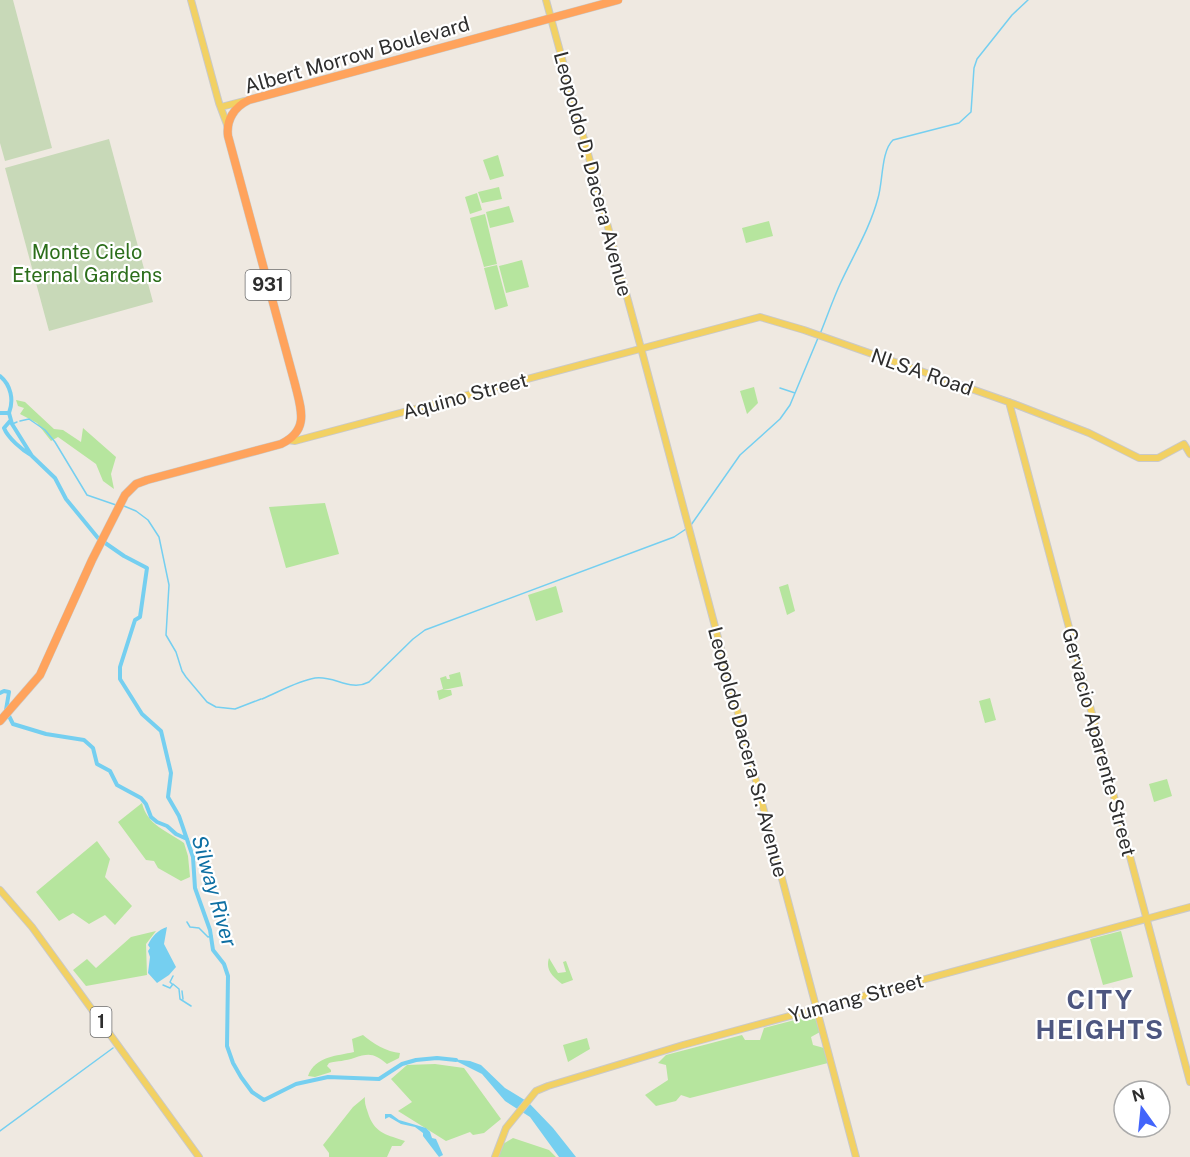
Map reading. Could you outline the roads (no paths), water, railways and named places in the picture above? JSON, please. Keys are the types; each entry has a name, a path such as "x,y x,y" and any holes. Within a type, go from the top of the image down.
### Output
{"highway":[{"name":"Albert Morrow Boulevard","path":"228,127 234,111 247,101 618,0"},
{"name":"931","path":"228,127 301,409 300,426 288,440"},
{"path":"0,721 40,675 114,514 128,491 136,484 281,444 288,440"}],"main road":[{"path":"191,0 228,127"},
{"name":"Leopoldo D. Dacera Avenue","path":"546,0 641,348"},
{"path":"221,106 247,101"},
{"name":"NLSA Road","path":"641,348 760,317 1008,402 1089,433 1139,458 1158,458 1184,444 1190,454"},
{"name":"Aquino Street","path":"288,440 296,441 641,348"},
{"name":"Leopoldo Dacera Sr. Avenue","path":"641,348 856,1157"},
{"name":"Gervacio Aparente Street","path":"1008,402 1190,1082"},
{"name":"1","path":"0,890 32,927 199,1157"},
{"name":"Yumang Street","path":"495,1157 503,1133 539,1089 818,1008 1190,907"}],"water":[{"path":"167,927 164,944 176,967 157,983 148,973 150,948 148,945 156,934"},
{"path":"452,1059 481,1065 505,1088 528,1102 576,1157 559,1157 530,1117 505,1101 482,1074"},
{"path":"385,1114 391,1114 399,1120 426,1128 432,1138 436,1139 443,1155 439,1157 423,1133 415,1127 401,1124 389,1117 385,1119"}],"waterway":[{"path":"820,334 838,288 875,209 884,159 889,145 893,140 959,123 971,112 974,68 977,59 1012,15 1028,0"},
{"path":"691,525 740,455 780,419 790,405 818,338"},
{"path":"0,376 7,384 10,393 9,413"},
{"path":"780,388 795,393"},
{"name":"Silway River","path":"0,413 9,413 12,424 32,456 55,478 66,499 98,538 147,568 140,617 135,620 120,667 120,679 142,714 161,731 171,773 168,797 179,816 193,857 195,888 210,930 213,950 224,964 228,976 227,1046 241,1077 252,1092 264,1100 296,1084 328,1077 379,1079 402,1064 416,1060 437,1058 456,1060"},
{"path":"20,421 29,419 45,430 55,442 87,495 116,505"},
{"path":"10,421 4,428 6,432 31,455"},
{"name":"Silway River","path":"12,424 17,422"},
{"path":"124,506 148,520 159,537 169,585 166,635 186,677 207,702 216,707 235,709 261,699"},
{"path":"262,699 315,678 362,685 369,682 425,630 674,537 686,529"},
{"path":"0,693 9,692 6,710 13,724 46,734 84,740 93,748 97,764 110,771 117,785 141,798 151,817 157,822 187,839"},
{"path":"187,922 190,927 199,928 208,937 212,936"},
{"path":"172,984 170,982 173,976"},
{"path":"163,985 170,988 173,984 179,989 180,999 191,1006"},
{"path":"182,991 183,999"},
{"path":"0,1131 113,1048"}],"district":[{"name":"CITY HEIGHTS","path":"1100,1015"}],"park label":[{"name":"Monte Cielo Eternal Gardens","path":"87,264"}]}
